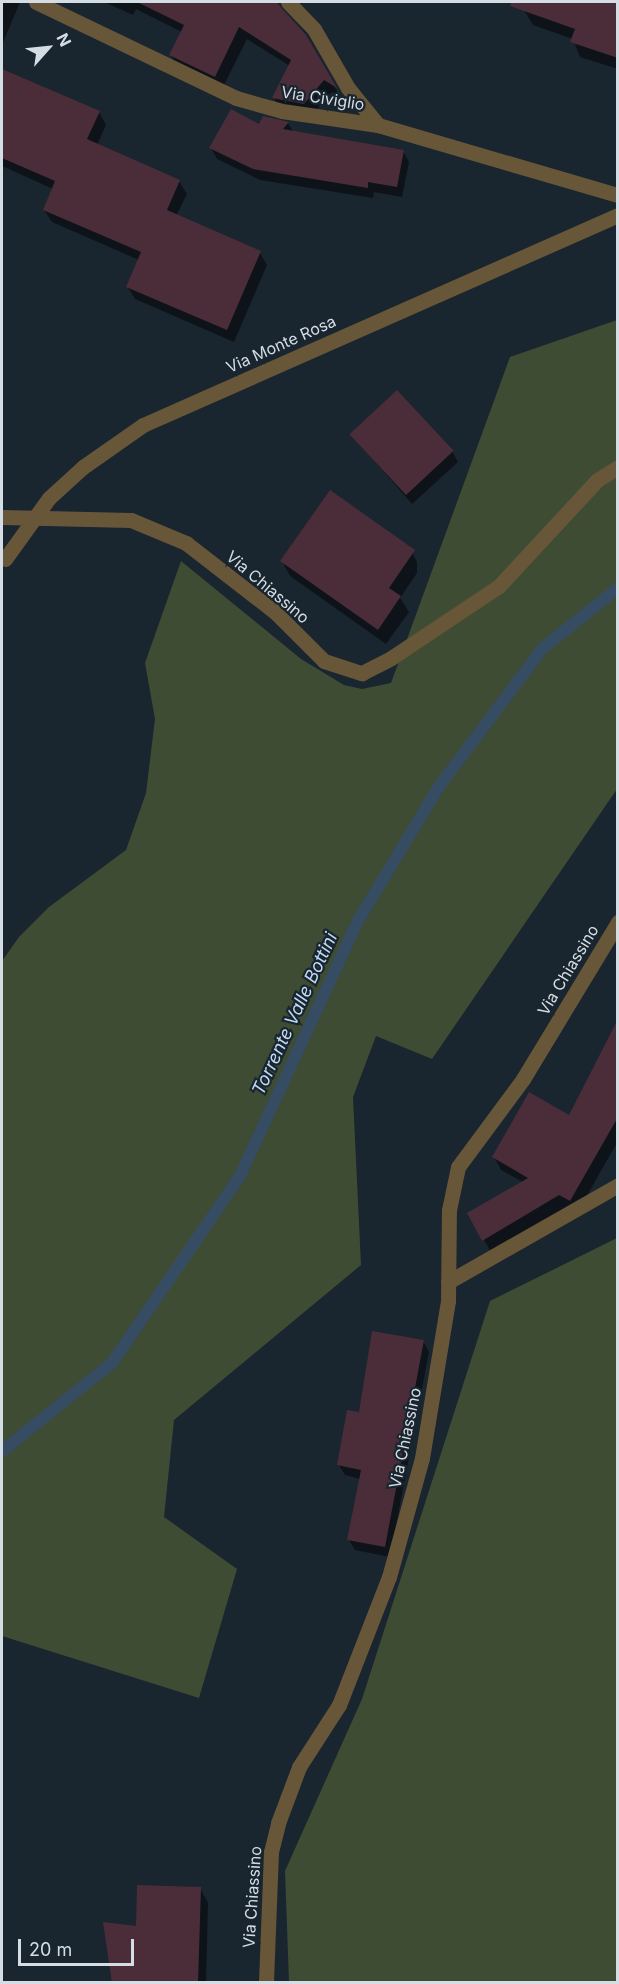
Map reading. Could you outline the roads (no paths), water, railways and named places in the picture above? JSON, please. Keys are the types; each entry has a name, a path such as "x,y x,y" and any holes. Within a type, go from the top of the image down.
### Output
{"street":[{"name":"Via Civiglio","path":"36,2 236,98 282,111 378,125 618,195"},
{"path":"288,2 314,29 348,88 378,125"},
{"name":"Via Monte Rosa","path":"3,562 50,498 83,467 143,425 618,215"},
{"name":"Via Chiassino","path":"2,518 131,520 186,543 275,612 324,661 362,673 391,658 500,586 597,480 618,467"},
{"name":"Via Chiassino","path":"266,1983 271,1852 278,1823 299,1767 339,1705 389,1577 422,1458 448,1282 449,1210 458,1167 524,1079 618,922"},
{"path":"448,1282 618,1185"}],"waterway":[{"name":"Torrente Valle Bottini","path":"2,1451 112,1363 240,1176 359,919 438,788 542,649 618,588"}]}
